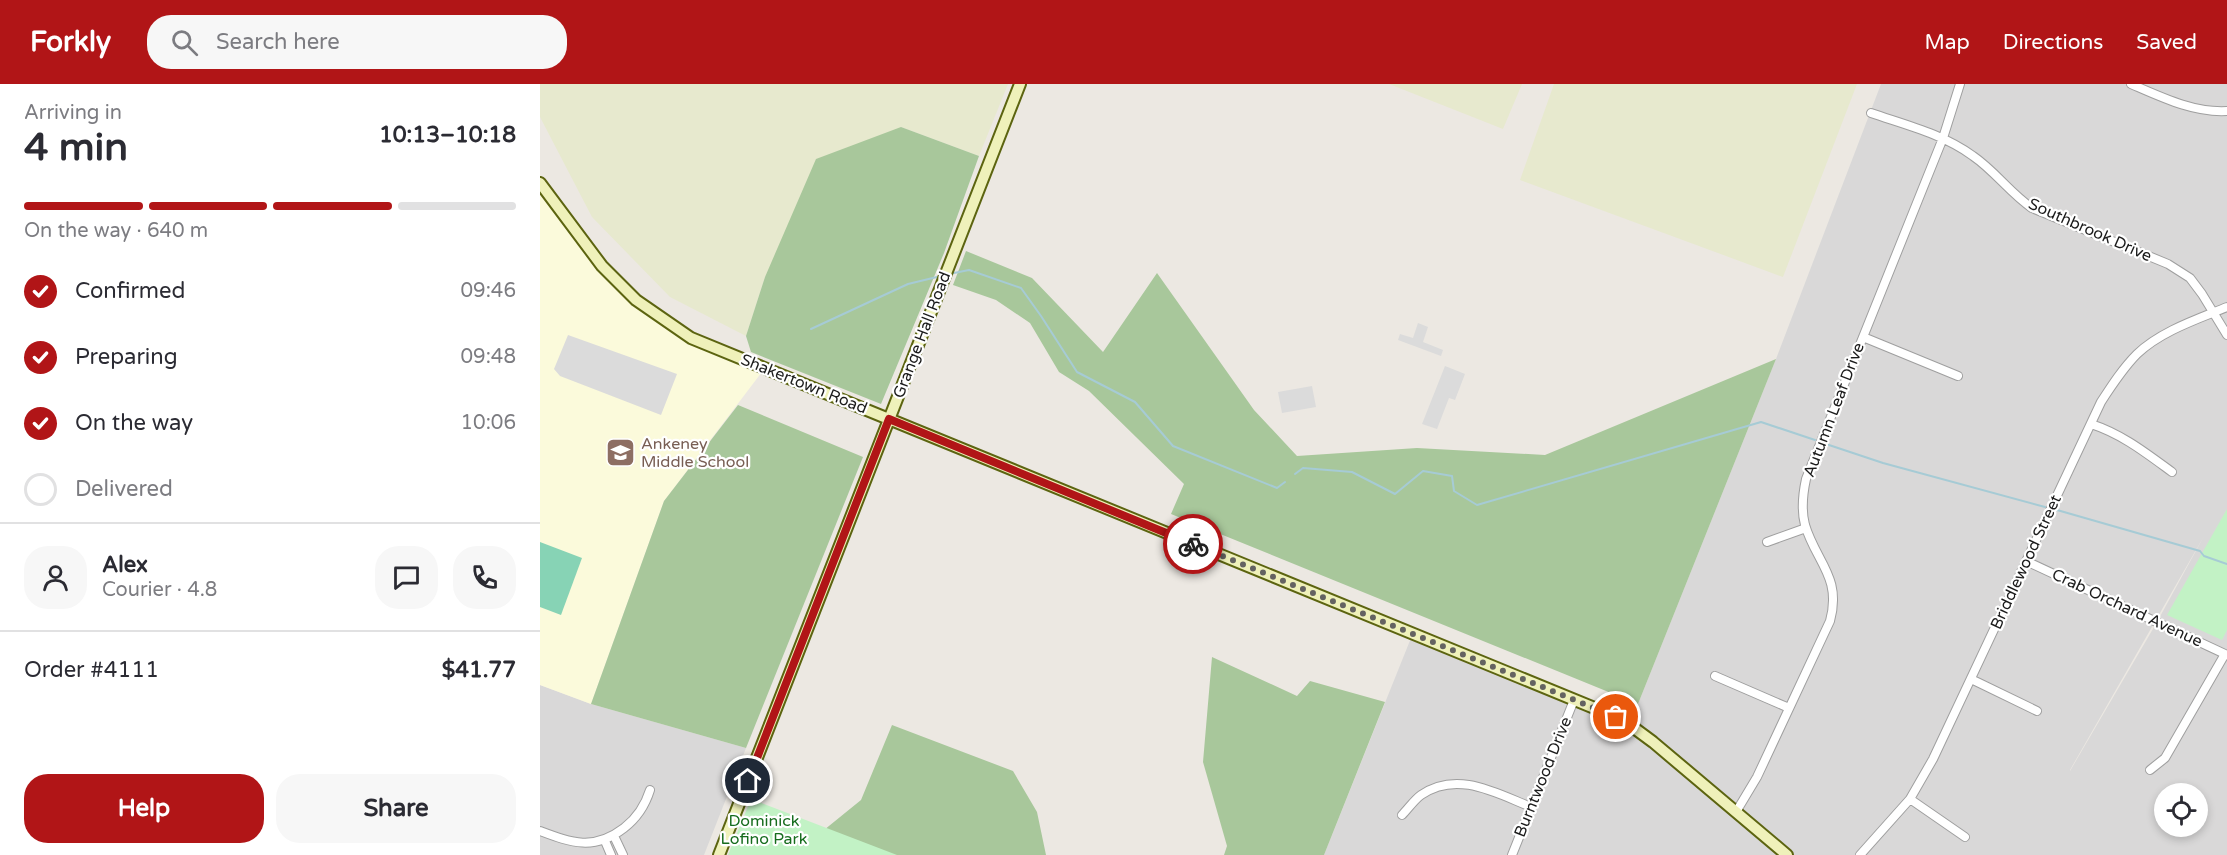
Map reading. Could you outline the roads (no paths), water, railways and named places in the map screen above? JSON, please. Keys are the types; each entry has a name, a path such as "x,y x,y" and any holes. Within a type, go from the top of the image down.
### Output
{"street":[{"name":"Grange Hall Road","path":"719,855 1020,84"},
{"name":"Autumn Leaf Drive","path":"1736,812 1757,777 1828,626 1833,605 1833,591 1830,577 1806,528 1803,495 1806,479 1943,138 1960,84"},
{"path":"2131,84 2179,103 2197,108 2227,111"},
{"name":"Southbrook Drive","path":"1871,113 1943,138 1974,156 2017,198 2032,208 2168,264 2190,278 2227,335"},
{"name":"Shakertown Road","path":"540,183 602,266 636,300 691,338 1616,717 1641,732 1787,855"},
{"name":"Briddlewood Street","path":"1860,855 1910,799 1933,759 2101,402 2119,375 2138,353 2168,333 2227,307"},
{"path":"1863,337 1958,376"},
{"path":"2091,424 2135,444 2172,472"},
{"path":"1767,542 1806,528"},
{"name":"Crab Orchard Avenue","path":"2026,561 2226,654"},
{"path":"2150,770 2165,758 2226,654"},
{"path":"1715,676 1789,708"},
{"path":"1971,679 2037,711"},
{"name":"Burntwood Drive","path":"1512,855 1574,700"},
{"path":"1402,815 1421,795 1438,786 1455,784 1478,786 1531,807"},
{"path":"540,831 573,842 605,840 614,836 635,818 650,790"},
{"path":"1910,799 1965,837"},
{"path":"614,836 623,855"},
{"path":"605,840 611,855"}],"waterway":[{"path":"949,274 969,270 1021,288 1077,372 1135,402 1173,446 1277,488 1285,482"},
{"path":"811,329 908,284 941,276"},
{"path":"1295,474 1303,468 1352,472 1395,494 1423,471 1452,476 1454,491 1477,505 1761,422 1815,440"},
{"path":"1826,444 1883,463 2045,507"},
{"path":"2057,510 2200,551 2204,556 2227,564"}],"place":[{"name":"Ankeney Middle School","path":"620,453"}],"park label":[{"name":"Dominick Lofino Park","path":"764,830"}]}
